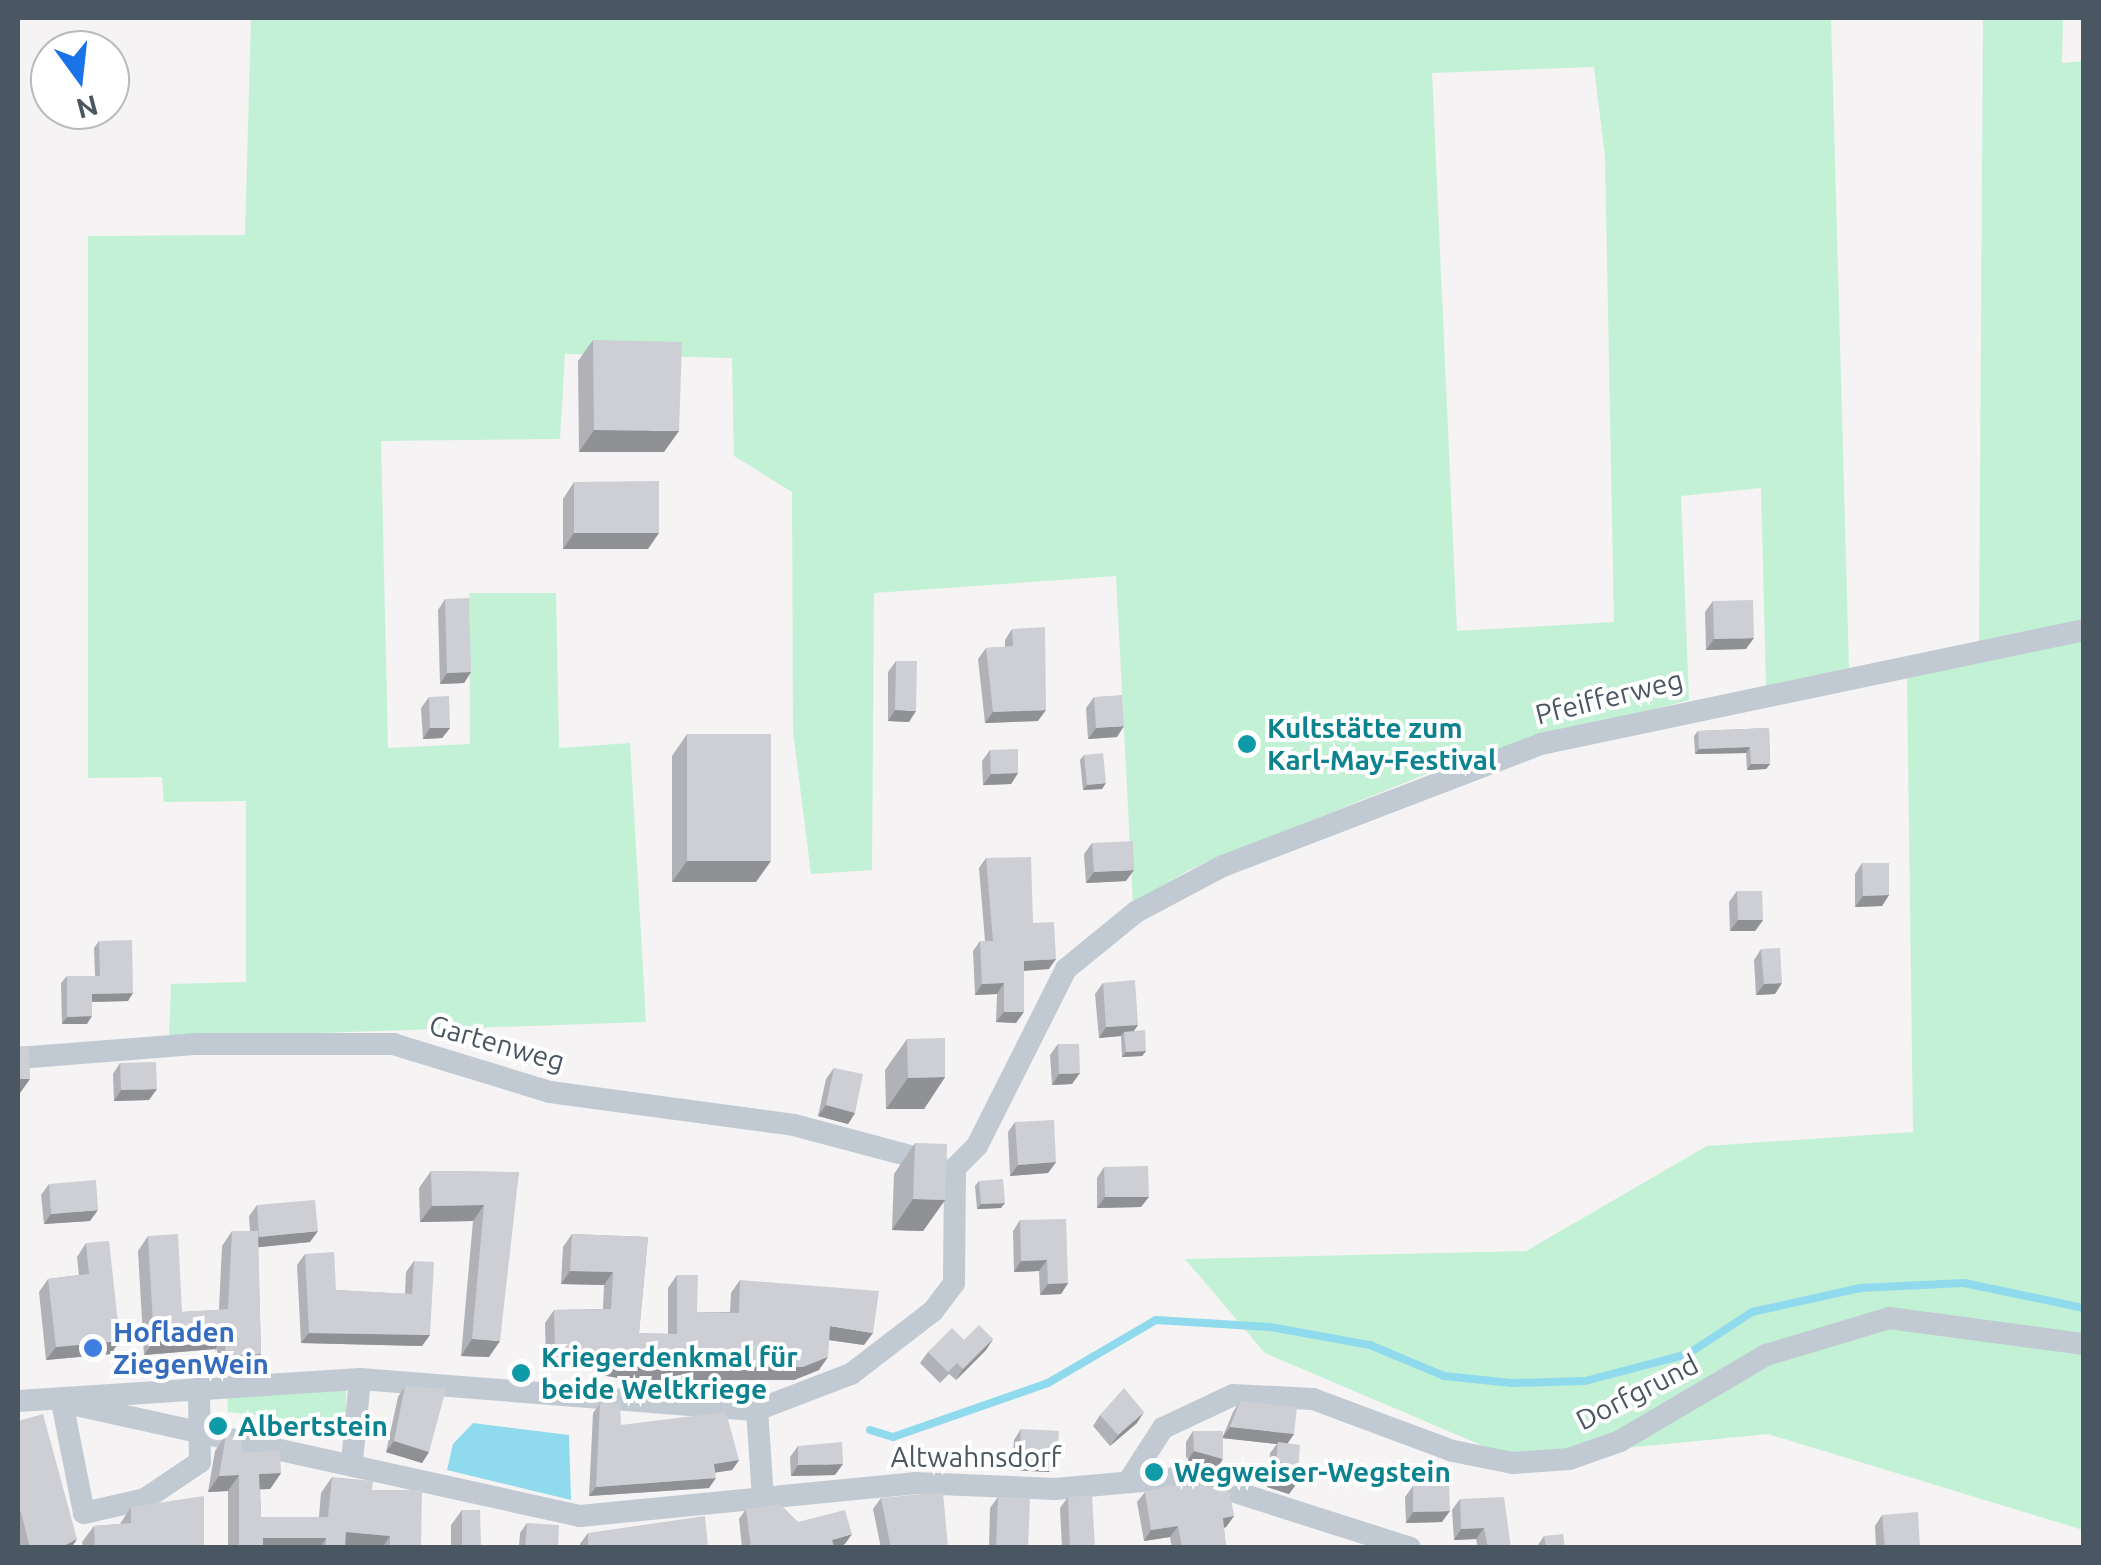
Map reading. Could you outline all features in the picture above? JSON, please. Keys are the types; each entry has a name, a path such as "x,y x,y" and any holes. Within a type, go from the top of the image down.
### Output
{"street":[{"name":"Pfeifferweg","path":"954,1168 977,1146 1066,969 1136,912 1223,866 1541,744 2084,630"},
{"name":"Gartenweg","path":"18,1058 197,1044 393,1044 550,1092 794,1125 954,1168"},
{"path":"763,1500 757,1410 852,1374 933,1311 954,1283 954,1168"},
{"name":"Dorfgrund","path":"1130,1479 1163,1428 1232,1395 1314,1399 1453,1451 1513,1463 1568,1459 1620,1440 1766,1356 1890,1318 2084,1344"},
{"path":"352,1462 360,1379"},
{"name":"Altwahnsdorf","path":"18,1401 62,1402 198,1388 360,1379 757,1410"},
{"path":"62,1402 84,1514 145,1499 200,1462 198,1388"},
{"name":"Altwahnsdorf","path":"62,1402 352,1462 580,1516 914,1484 1055,1488 1130,1479 1218,1484 1410,1548"}],"green space":[{"path":"251,18 1831,18 1849,669 1766,686 1761,488 1681,496 1689,700 1461,760 1189,870 1133,904 1116,576 874,593 872,870 811,874 793,731 792,492 734,456 732,358 565,354 560,439 381,441 388,748 470,744 469,593 556,593 559,748 630,743 646,1022 169,1038 171,984 246,982 246,801 164,802 162,777 88,778 88,236 245,235","holes":["1594,67 1605,157 1614,622 1457,631 1432,73"]},
{"path":"1983,18 2063,18 2062,63 2084,61 2083,1530 1768,1434 1514,1459 1265,1353 1185,1259 1526,1251 1707,1146 1913,1132 1907,677 1979,645"},
{"path":"346,1388 346,1426 228,1412 227,1393"}],"water":[{"path":"473,1423 569,1435 571,1500 447,1470 453,1444"}],"building":[{"path":"593,340 682,342 679,431 594,430"},
{"path":"659,481 659,533 574,533 574,482"},
{"path":"469,598 471,672 447,673 445,599"},
{"path":"1753,600 1754,638 1714,639 1713,601"},
{"path":"1045,627 1046,710 993,712 986,648 1013,646 1012,629"},
{"path":"896,661 917,661 916,711 895,710"},
{"path":"1122,695 1124,726 1096,728 1094,697"},
{"path":"449,696 450,728 430,728 429,697"},
{"path":"1769,728 1770,764 1751,764 1750,747 1699,749 1698,731"},
{"path":"687,734 771,734 771,861 687,861"},
{"path":"1018,749 1018,773 991,774 990,750"},
{"path":"1103,753 1106,783 1087,785 1084,755"},
{"path":"1133,841 1134,870 1094,872 1092,843"},
{"path":"1031,857 1033,923 1054,922 1056,959 1024,961 1024,1012 1004,1012 1004,983 982,984 980,941 993,941 986,858"},
{"path":"1862,863 1889,863 1889,895 1863,896"},
{"path":"1737,891 1762,891 1763,920 1738,920"},
{"path":"132,940 133,993 92,994 92,1016 67,1017 67,976 100,976 99,941"},
{"path":"1780,948 1782,983 1764,984 1761,949"},
{"path":"1135,980 1138,1025 1106,1027 1103,983"},
{"path":"1145,1030 1146,1051 1126,1052 1124,1032"},
{"path":"945,1038 945,1077 908,1078 907,1039"},
{"path":"1058,1044 1079,1044 1080,1073 1059,1074"},
{"path":"29,1046 30,1079 18,1079 18,1047"},
{"path":"156,1062 157,1089 121,1090 120,1063"},
{"path":"834,1068 863,1074 855,1113 826,1105"},
{"path":"1054,1120 1056,1162 1018,1165 1015,1122"},
{"path":"915,1143 947,1144 945,1200 913,1199"},
{"path":"1148,1166 1149,1197 1105,1197 1104,1167"},
{"path":"431,1171 519,1172 500,1341 472,1339 484,1205 432,1206"},
{"path":"1003,1179 1005,1203 981,1204 979,1181"},
{"path":"96,1180 98,1210 51,1214 49,1184"},
{"path":"315,1200 318,1231 259,1237 257,1205"},
{"path":"1066,1219 1068,1283 1048,1284 1047,1260 1021,1261 1020,1220"},
{"path":"232,1231 258,1231 261,1354 226,1356 224,1334 154,1341 148,1236 178,1234 182,1312 228,1309"},
{"path":"572,1234 648,1237 639,1333 677,1334 677,1275 698,1275 697,1312 739,1313 740,1280 879,1291 873,1333 830,1326 828,1357 803,1367 639,1367 610,1362 610,1351 555,1352 554,1310 611,1309 613,1272 570,1271"},
{"path":"109,1241 120,1341 56,1347 48,1279 89,1274 86,1243"},
{"path":"334,1252 336,1290 412,1294 414,1261 434,1262 430,1335 309,1333 305,1254"},
{"path":"979,1325 993,1339 963,1369 957,1363 948,1372 928,1352 952,1328 964,1340"},
{"path":"405,1386 446,1389 429,1452 394,1441"},
{"path":"1124,1388 1144,1412 1118,1435 1100,1415"},
{"path":"1240,1401 1297,1407 1294,1434 1230,1427"},
{"path":"600,1404 620,1404 621,1425 726,1412 739,1460 714,1464 716,1478 596,1487"},
{"path":"43,1414 77,1539 60,1548 30,1548 21,1512 18,1513 18,1421"},
{"path":"1021,1429 1059,1431 1057,1462 1019,1459"},
{"path":"1193,1431 1223,1431 1223,1459 1194,1451"},
{"path":"226,1435 242,1439 241,1453 280,1450 281,1473 259,1474 261,1517 328,1517 332,1477 373,1481 372,1490 422,1490 421,1548 390,1548 390,1536 346,1532 345,1548 326,1548 326,1538 263,1538 263,1548 239,1548 239,1475 219,1476"},
{"path":"842,1442 843,1464 798,1465 798,1446"},
{"path":"1278,1442 1300,1445 1297,1483 1275,1476"},
{"path":"1194,1481 1230,1493 1234,1516 1223,1518 1226,1548 1182,1548 1178,1526 1151,1530 1145,1492"},
{"path":"1449,1485 1450,1511 1413,1512 1413,1486"},
{"path":"943,1492 948,1548 891,1548 881,1498"},
{"path":"1092,1495 1095,1548 1070,1548 1068,1497"},
{"path":"204,1496 204,1548 95,1548 94,1526 131,1523 131,1507"},
{"path":"998,1497 1030,1498 1028,1548 996,1548"},
{"path":"1504,1497 1511,1548 1488,1548 1484,1528 1461,1529 1460,1499"},
{"path":"780,1504 798,1522 845,1510 852,1534 832,1540 834,1548 751,1548 746,1509"},
{"path":"462,1510 480,1510 481,1548 462,1548"},
{"path":"1918,1512 1920,1548 1885,1548 1882,1515"},
{"path":"705,1516 708,1548 588,1548 588,1533"},
{"path":"527,1523 559,1525 558,1548 525,1548"},
{"path":"1563,1534 1565,1548 1546,1548 1544,1536"}],"waterway":[{"path":"870,1430 893,1437 1048,1383 1156,1320 1270,1327 1370,1345 1444,1376 1512,1383 1585,1381 1688,1354 1752,1312 1860,1288 1964,1283 2084,1308"}],"place":[{"name":"Kultstätte zum Karl-May-Festival","path":"1247,744"},
{"name":"Hofladen ZiegenWein","path":"93,1348"},
{"name":"Kriegerdenkmal für beide Weltkriege","path":"521,1373"},
{"name":"Albertstein","path":"218,1426"},
{"name":"Wegweiser-Wegstein","path":"1154,1472"}]}
